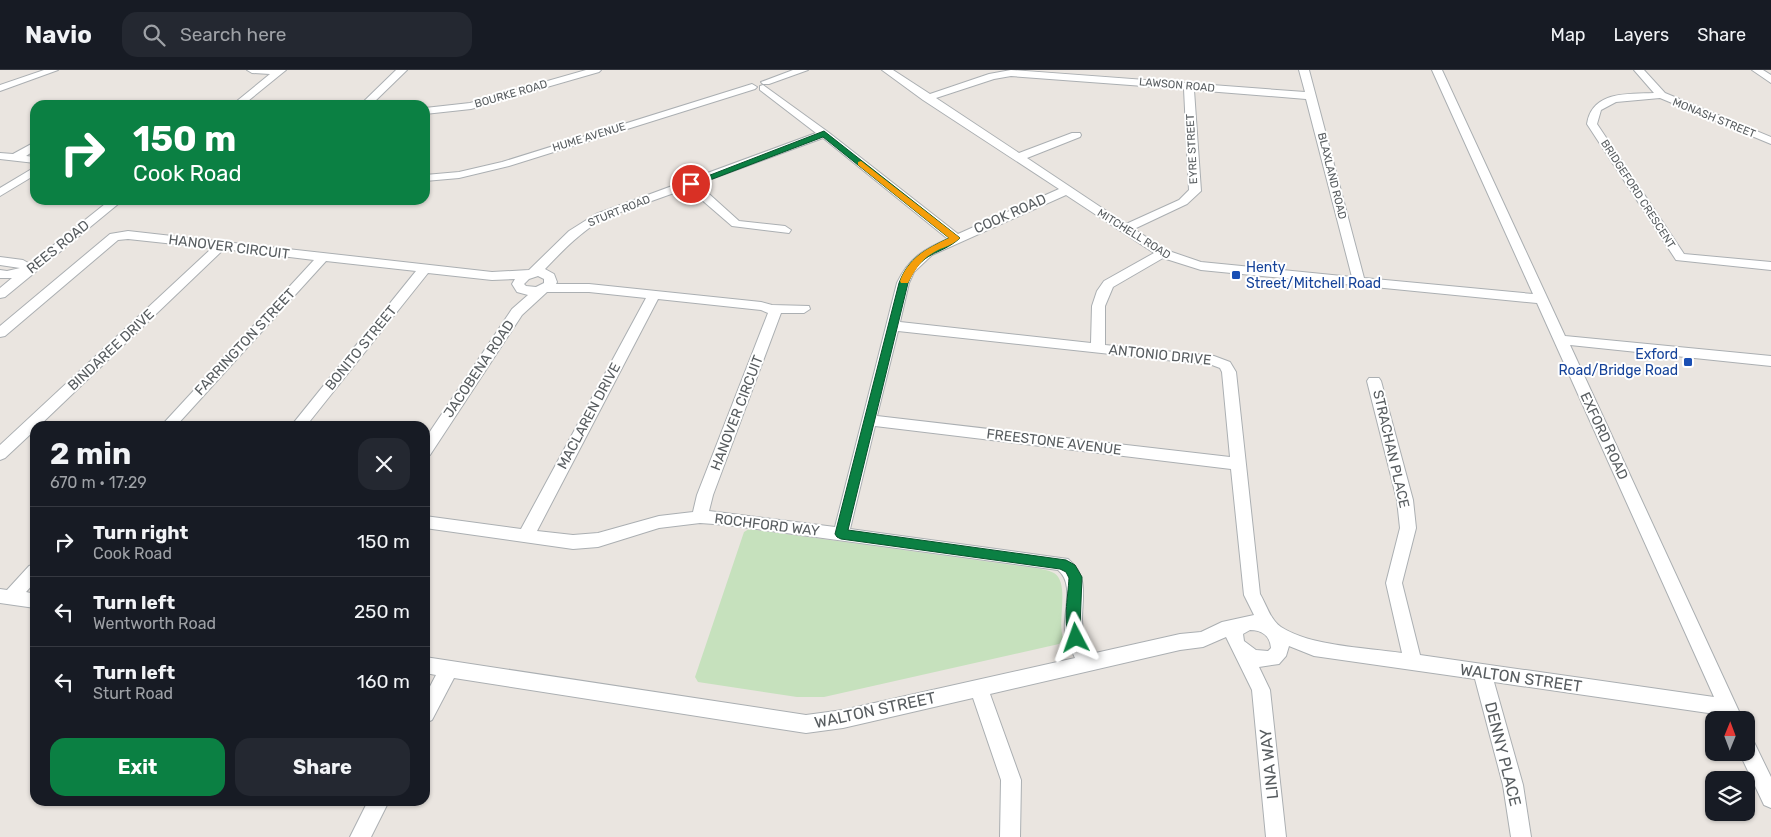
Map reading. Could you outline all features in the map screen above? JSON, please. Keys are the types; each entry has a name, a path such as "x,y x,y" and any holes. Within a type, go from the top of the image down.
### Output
{"street":[{"path":"0,88 53,70"},
{"path":"252,70 280,71"},
{"path":"370,100 402,70"},
{"name":"BOURKE ROAD","path":"430,110 471,106 596,70"},
{"name":"HUME AVENUE","path":"430,178 460,175 505,164 760,86 803,70"},
{"name":"MITCHELL ROAD","path":"886,70 1065,190 1162,253 1178,260 1201,266 1542,299"},
{"name":"BLAXLAND ROAD","path":"1304,70 1359,281"},
{"name":"EXFORD ROAD","path":"1437,70 1729,711"},
{"name":"MONASH STREET","path":"1639,70 1661,95 1771,140"},
{"path":"1757,70 1771,80"},
{"path":"243,100 280,71"},
{"name":"LAWSON ROAD","path":"927,98 992,76 1011,73 1312,96"},
{"path":"760,86 955,238"},
{"name":"EYRE STREET","path":"1125,229 1183,202 1195,191 1189,86"},
{"name":"BRIDGEFORD CRESCENT","path":"1661,95 1601,104 1592,114 1592,124 1680,257 1771,266"},
{"name":"STURT ROAD","path":"541,279 560,246 584,224 600,216 824,134"},
{"path":"1017,158 1076,135"},
{"path":"15,158 30,148"},
{"path":"0,156 30,160"},
{"path":"0,193 30,173"},
{"path":"691,184 736,224 785,230"},
{"name":"COOK ROAD","path":"841,534 893,326 909,270 928,252 955,238 1065,190"},
{"name":"REES ROAD","path":"0,294 111,205"},
{"name":"HANOVER CIRCUIT","path":"0,332 114,237 128,235 492,276"},
{"name":"BINDAREE DRIVE","path":"35,421 221,246"},
{"path":"1098,348 1098,300 1102,291 1108,284 1162,253"},
{"name":"FARRINGTON STREET","path":"173,421 322,258"},
{"path":"0,261 23,264 29,270"},
{"name":"BONITO STREET","path":"302,421 424,269"},
{"path":"0,274 7,275 29,270"},
{"path":"492,276 541,279 589,288 761,306 772,310 804,309"},
{"path":"492,276 512,282 528,292 541,279"},
{"path":"520,288 519,281 541,279"},
{"name":"JACOBENA ROAD","path":"430,443 541,279"},
{"name":"JACOBENA ROAD","path":"517,312 522,297 520,288"},
{"name":"MACLAREN DRIVE","path":"525,537 654,295"},
{"name":"HANOVER CIRCUIT","path":"700,517 705,495 775,316 772,310"},
{"name":"ANTONIO DRIVE","path":"893,326 1214,361 1225,365 1228,372 1252,595 1272,629"},
{"path":"1560,340 1771,362"},
{"name":"STRACHAN PLACE","path":"1374,381 1405,500 1408,528 1394,583 1414,663"},
{"name":"FREESTONE AVENUE","path":"869,420 1238,464"},
{"name":"BINDAREE DRIVE","path":"0,454 30,426"},
{"name":"ROCHFORD WAY","path":"430,523 561,542 585,542 654,523 700,517 728,519 1062,564 1070,568 1075,577 1073,627 1086,664"},
{"path":"5,596 30,575"},
{"name":"ANTONIO DRIVE","path":"1240,625 1252,595"},
{"path":"5,596 30,600"},
{"path":"1255,622 1272,629 1280,644 1275,656 1259,660 1242,652 1234,638 1240,625 1255,622"},
{"name":"WALTON STREET","path":"430,666 806,724 843,719 1203,639 1222,630 1240,625"},
{"name":"WALTON STREET","path":"1272,629 1314,648 1482,672 1718,711"},
{"name":"WALTON STREET","path":"1203,639 1242,652"},
{"name":"WALTON STREET","path":"1275,656 1314,648"},
{"name":"LINA WAY","path":"1242,652 1261,690 1276,837"},
{"name":"LINA WAY","path":"1261,690 1267,670 1275,656"},
{"path":"430,705 449,669"},
{"name":"DENNY PLACE","path":"1482,672 1513,785 1521,837"},
{"path":"979,688 1011,780 1010,837"},
{"path":"1753,761 1771,798"},
{"path":"360,837 376,806"}],"green space":[{"path":"749,529 1049,571 1059,578 1061,585 1063,638 1059,644 824,697 797,697 698,682 695,677 744,532"}],"slow traffic":[{"path":"861,163 955,238 928,252 918,260 909,270 904,281"}],"place":[{"name":"Henty Street/Mitchell Road","path":"1236,275"},
{"name":"Exford Road/Bridge Road","path":"1688,362"}],"route":[{"path":"691,184 824,134 955,238 928,252 909,270 904,283 841,534 1062,564 1070,568 1075,577 1073,627 1076,638"}]}
